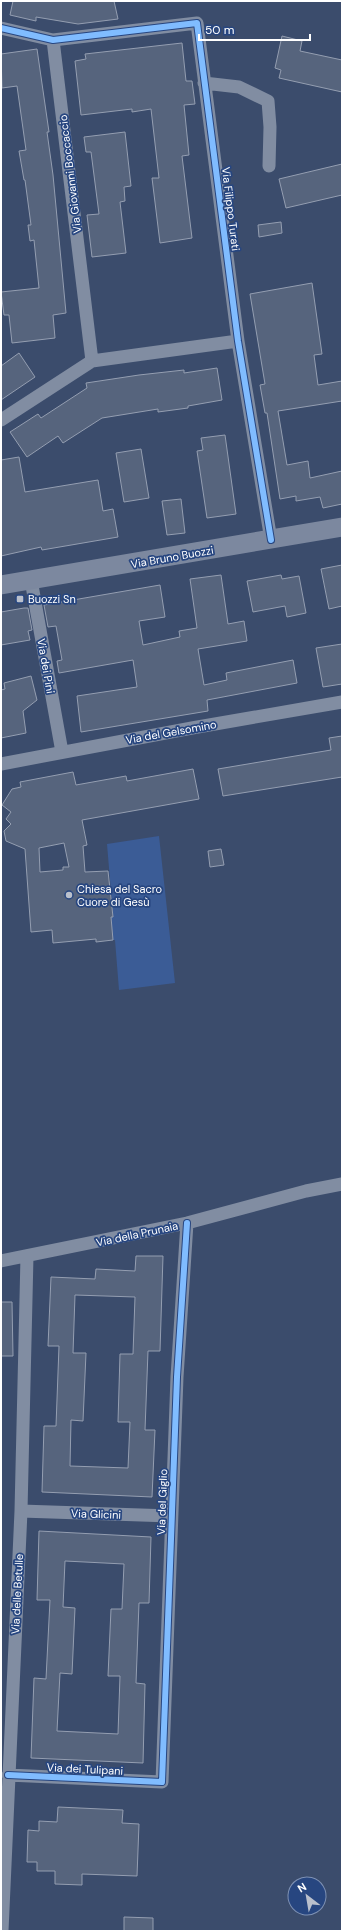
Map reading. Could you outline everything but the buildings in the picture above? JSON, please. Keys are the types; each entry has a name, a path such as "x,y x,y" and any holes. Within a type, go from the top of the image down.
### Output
{"street":[{"name":"Via Filippo Turati","path":"54,40 197,23 238,341 271,540"},
{"path":"1,28 54,40"},
{"name":"Via Giovanni Boccaccio","path":"54,40 92,361"},
{"path":"204,84 238,87 268,102 270,127 269,166"},
{"path":"1,420 92,361 238,341"},
{"name":"Via Bruno Buozzi","path":"1,586 342,527"},
{"name":"Via dei Pini","path":"31,580 62,752"},
{"name":"Via del Gelsomino","path":"1,764 342,702"},
{"name":"Via della Prunaia","path":"1,1261 187,1223 306,1191 342,1184"},
{"name":"Via del Giglio","path":"162,1782 177,1377 187,1223"},
{"name":"Via delle Betulle","path":"2,1931 21,1511 27,1256"},
{"name":"Via Glicini","path":"21,1511 171,1516"},
{"name":"Via dei Tulipani","path":"8,1775 162,1782"}],"shaded area":[{"path":"159,836 175,983 119,990 115,940 113,940 111,917 113,916 107,844"}],"cycle path":[{"path":"1,28 53,40 197,23 238,341 271,540"},
{"path":"8,1775 162,1782 177,1377 187,1223"}],"place":[{"name":"Buozzi Sn","path":"20,599"},
{"name":"Chiesa del Sacro Cuore di Gesù","path":"69,895"}]}
